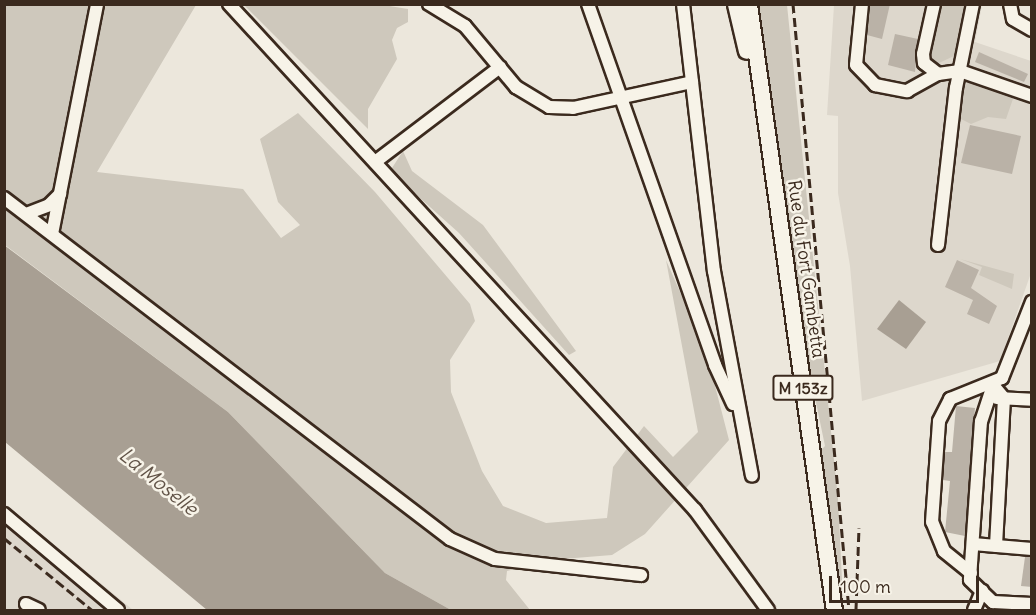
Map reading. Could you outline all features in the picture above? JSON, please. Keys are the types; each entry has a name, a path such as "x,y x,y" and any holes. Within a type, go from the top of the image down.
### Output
{"main road":[{"path":"735,4 754,105 771,165"},
{"name":"Rue du Fort Gambetta","path":"748,4 834,610"}],"street":[{"path":"52,234 97,4"},
{"path":"229,4 695,510 768,610"},
{"path":"429,4 465,26 516,87 549,107 573,108 692,82"},
{"path":"588,4 715,365 740,417"},
{"path":"683,4 714,271 752,476"},
{"path":"862,4 856,65 862,76 875,85 907,91 938,74 960,71 1032,96"},
{"path":"934,4 923,54 924,63 938,74"},
{"path":"938,245 960,71 973,4"},
{"path":"1010,4 1013,19 1032,30"},
{"path":"375,162 500,67"},
{"path":"26,214 43,209 60,194"},
{"path":"4,198 450,539 495,558 641,575"},
{"path":"971,573 944,551 932,522 939,421 950,399 993,385 1002,378 1032,302"},
{"path":"993,385 1004,398 996,546"},
{"path":"993,385 987,399 970,580 993,602 1032,604"},
{"path":"987,399 1032,400"},
{"path":"4,514 118,610"},
{"path":"973,544 1032,549"},
{"path":"974,610 982,591"},
{"path":"26,604 39,610"}],"shaded area":[{"path":"377,4 408,9 408,22 397,28 392,40 397,59 368,109 368,129 244,5"},
{"path":"4,5 196,5 97,172 243,189 281,238 300,225 278,202 260,139 298,113 375,192 470,304 475,321 450,360 451,392 482,471 503,506 546,523 607,518 613,467 644,426 673,457 698,432 666,260 706,351 729,440 645,534 612,555 550,560 507,571 506,580 530,610 451,610 385,573 228,412 5,245"},
{"path":"757,5 787,5 838,499 843,600 838,595 821,450 825,446 808,364"},
{"path":"834,5 982,5 975,42 1031,61 1031,273 1000,361 862,401 850,266 838,193 838,116 827,115"},
{"path":"938,5 967,5 956,55 937,64 928,55"},
{"path":"971,79 1015,93 1006,119 988,117 971,124 961,119 963,88"},
{"path":"403,151 412,171 483,225 576,351 569,355 459,233 401,181 392,168"},
{"path":"960,259 1014,274 1012,289 979,275 982,267"},
{"path":"5,504 133,610 5,610"}],"water":[{"name":"La Moselle","path":"4,245 228,412 385,573 451,610 207,610 5,442"},
{"path":"899,300 926,322 906,349 877,329"}],"building":[{"path":"870,4 890,4 882,39 867,35"},
{"path":"895,34 918,39 915,72 888,65"},
{"path":"979,52 1028,74 1024,82 975,62"},
{"path":"970,125 1021,136 1012,174 961,163"},
{"path":"957,260 979,270 971,288 997,306 989,324 967,314 973,300 945,287"},
{"path":"956,406 975,408 965,536 945,532 950,481 943,480 945,452 952,452"},
{"path":"1025,557 1032,557 1032,587 1021,586"}],"railway":[{"path":"793,4 849,610"},
{"path":"856,609 859,528"},
{"path":"4,538 92,610"}]}
